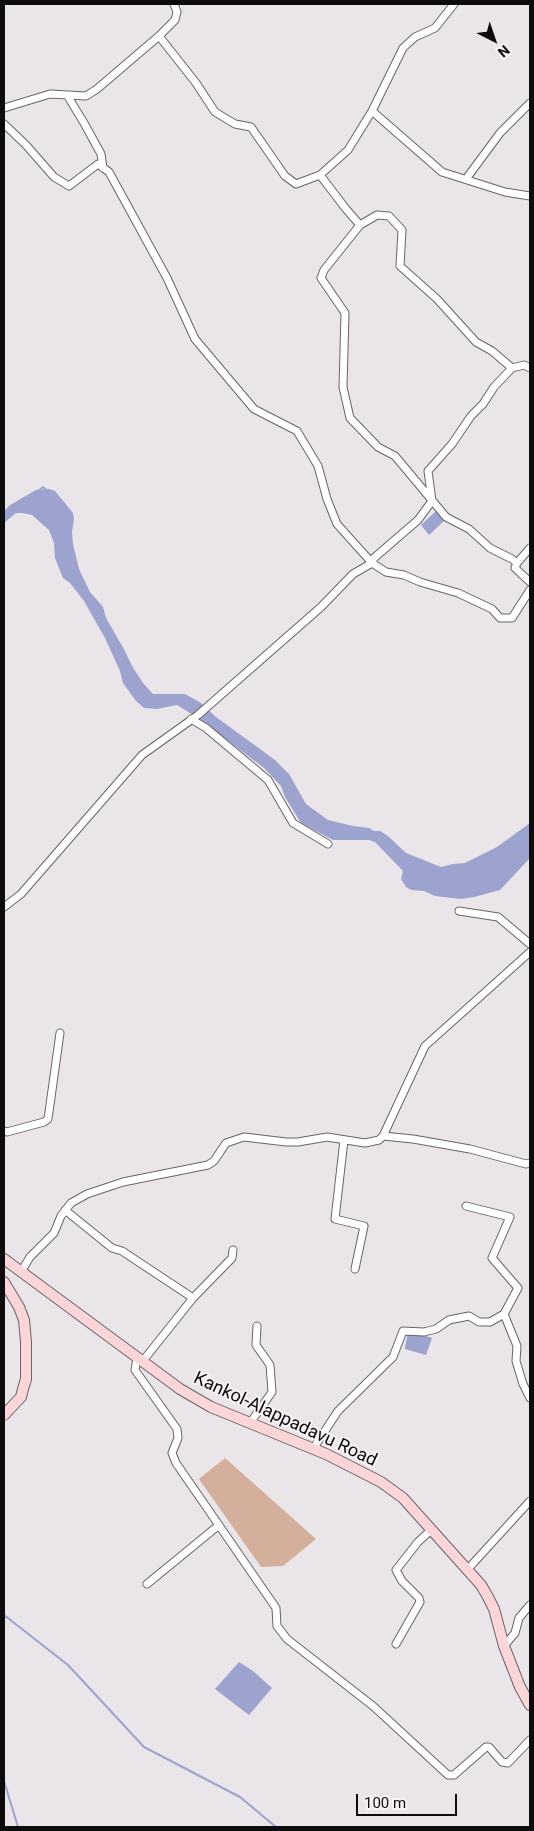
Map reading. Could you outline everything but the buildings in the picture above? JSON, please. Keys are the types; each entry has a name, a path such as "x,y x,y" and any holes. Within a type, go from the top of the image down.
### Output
{"main road":[{"name":"Kankol-Alappadavu Road","path":"4,1259 180,1389 211,1407 326,1454 381,1482 404,1498 488,1597 494,1609 504,1646 520,1687 530,1704"},
{"path":"4,1282 19,1307 24,1320 26,1379 21,1397 4,1414"}],"street":[{"path":"4,108 50,94 86,96 97,89 175,20 177,12 174,4"},
{"path":"159,36 216,112 235,124 251,127 285,176 296,184 320,175 348,150 372,111 403,48 414,37 435,28 454,4"},
{"path":"67,95 101,154 103,168"},
{"path":"466,179 500,133 530,103"},
{"path":"372,111 442,172 505,192 530,196"},
{"path":"4,124 26,145 54,177 69,186 98,164 109,172 152,248 196,339 254,409 297,431 318,466 327,499 337,524 372,564 386,572 404,575 420,582 458,593 492,609 500,618 512,618 530,590"},
{"path":"320,175 346,210 360,225"},
{"path":"512,368 492,351 476,342 438,300 400,266 402,230 389,216 377,215 360,225 324,270 322,278 345,312 343,387 350,418 378,447 395,456 432,501 455,523 469,529 490,548 517,563"},
{"path":"4,907 21,894 142,755 200,713 321,607 353,574 372,564 374,558 418,520 432,501 428,471 452,444 494,387 512,368 524,365 530,368"},
{"path":"530,548 515,568 530,582"},
{"path":"191,719 206,728 268,780 293,824 328,844"},
{"path":"459,911 498,917 530,944"},
{"path":"21,1272 30,1257 54,1233 65,1210 71,1203 87,1194 124,1182 208,1165 214,1161 226,1143 234,1139 244,1137 286,1142 327,1137 365,1143 379,1140 383,1136 425,1046 530,952"},
{"path":"4,1131 7,1132 44,1122 48,1119 60,1033"},
{"path":"383,1136 440,1143 526,1164 530,1163"},
{"path":"344,1140 335,1219 364,1226 355,1269"},
{"path":"313,1449 338,1411 393,1356 404,1331 424,1332 436,1329 449,1320 469,1316 479,1322 490,1322 504,1314 518,1288 492,1258 510,1218 466,1206"},
{"path":"65,1210 112,1248 122,1251 194,1298"},
{"path":"233,1250 232,1258 139,1360 135,1370 177,1429 178,1438 172,1453 176,1463 276,1608 277,1626 287,1638 373,1706 448,1775 454,1775 489,1747 502,1762 508,1763 530,1740"},
{"path":"504,1314 517,1346 516,1361 530,1398"},
{"path":"250,1423 272,1392 270,1365 256,1344 257,1326"},
{"path":"467,1570 530,1501"},
{"path":"147,1584 219,1525"},
{"path":"396,1644 420,1602 419,1598 402,1581 396,1570 418,1542 432,1529"},
{"path":"504,1646 515,1633 518,1618 530,1606"}],"shaded area":[{"path":"225,1458 316,1539 283,1566 261,1567 199,1479"}],"water":[{"path":"49,489 55,491 73,513 73,544 79,569 90,592 103,607 106,618 132,666 153,694 185,694 201,703 216,717 275,760 289,774 306,804 328,820 380,831 406,853 441,867 465,863 497,847 530,823 530,858 500,890 474,897 461,899 435,896 424,891 411,890 406,887 401,879 403,871 375,842 369,840 333,840 301,823 285,797 281,786 264,768 198,718 177,705 157,709 144,708 136,701 123,683 120,671 105,638 84,601 70,583 63,578 55,558 54,543 49,530 32,515 22,513 16,513 4,523 4,511 10,505 36,490"},
{"path":"436,511 444,521 429,535 421,525"},
{"path":"408,1330 432,1338 426,1355 405,1349"},
{"path":"239,1662 253,1671 272,1688 249,1715 215,1689"}],"waterway":[{"path":"38,491 43,487 47,491"},
{"path":"4,1615 68,1665 144,1747 240,1797 276,1827"},
{"path":"4,1781 18,1827"}]}
